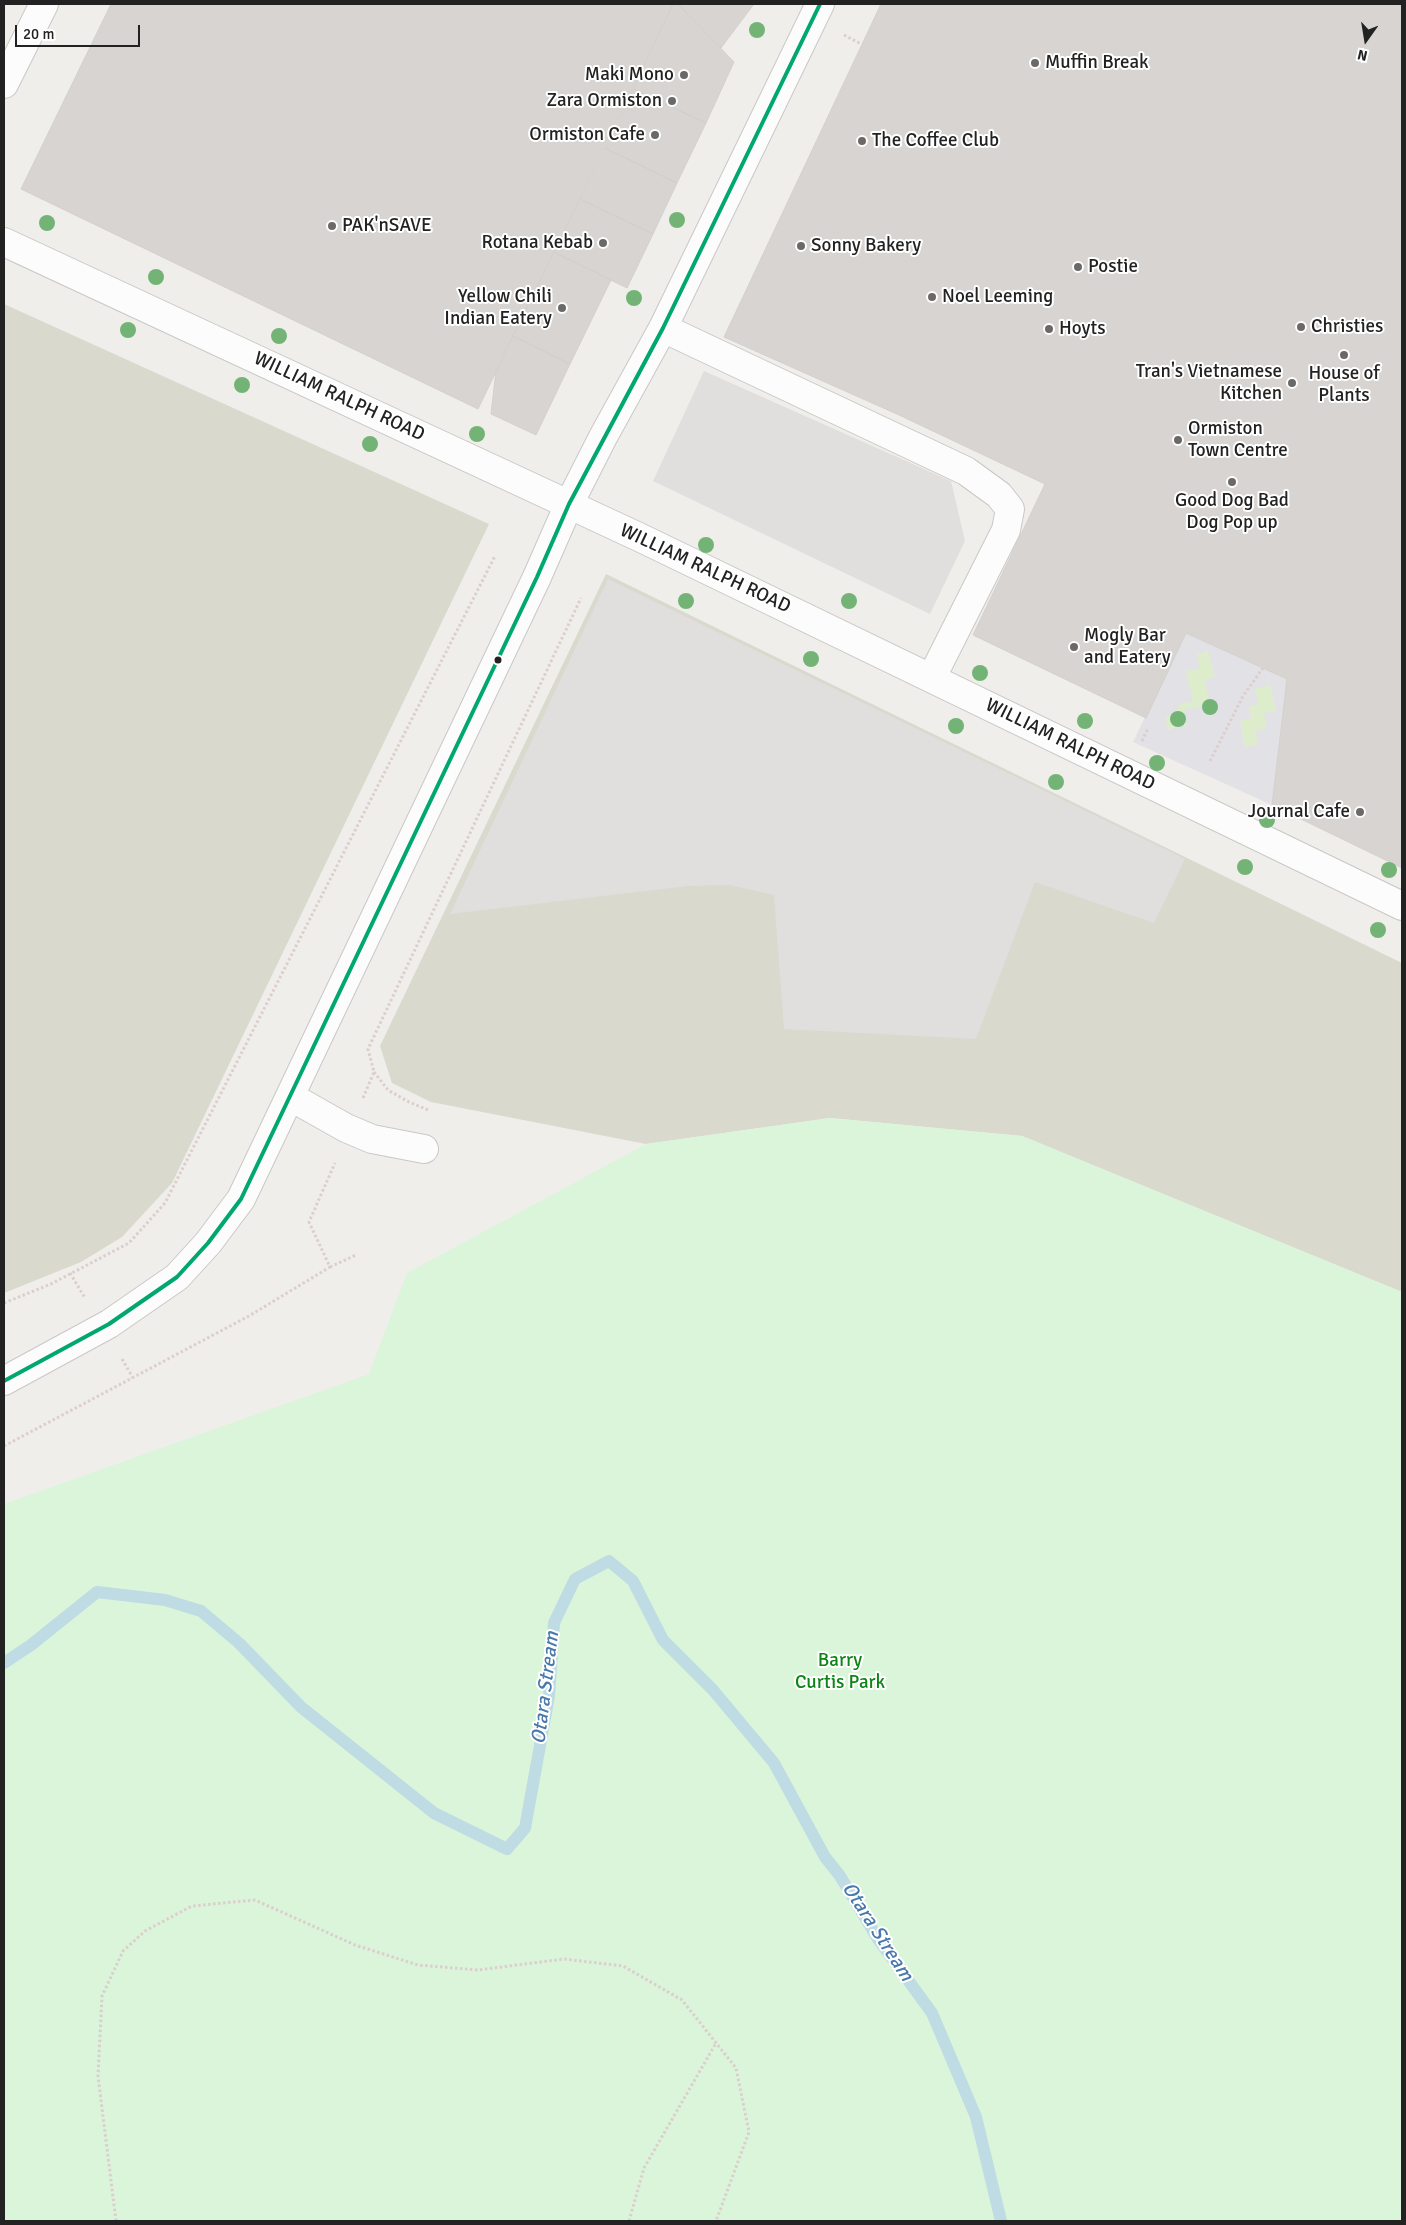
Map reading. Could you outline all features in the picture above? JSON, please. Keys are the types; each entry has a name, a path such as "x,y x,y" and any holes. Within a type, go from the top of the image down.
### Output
{"street":[{"path":"4,84 44,4"},
{"path":"4,1381 109,1324 177,1277 208,1243 241,1199 291,1097 569,504 603,437 663,328 820,4"},
{"name":"WILLIAM RALPH ROAD","path":"4,242 569,504 932,677 1402,906"},
{"path":"663,328 966,471 999,495 1010,509 1006,530 932,677"},
{"path":"291,1097 346,1128 372,1140 424,1149"}],"path":[{"path":"4,1303 51,1284 129,1243 165,1204 494,556"},
{"path":"428,1110 388,1090 374,1072 368,1050 581,598"},
{"path":"1210,761 1242,696 1263,668"},
{"path":"363,1098 374,1072"},
{"path":"325,1186 309,1222 330,1267"},
{"path":"4,1446 249,1316 330,1267 356,1255"},
{"path":"116,2221 98,2076 102,1996 123,1951 145,1931 192,1906 255,1900 355,1945 418,1965 478,1970 564,1959 623,1966 682,2000 736,2068 749,2132 716,2221"},
{"path":"629,2221 644,2168 716,2043"}],"shaded area":[{"path":"4,304 489,524 172,1183 122,1237 81,1262 4,1293"},
{"path":"704,371 951,481 965,541 930,614 653,481"},
{"path":"606,574 1402,963 1402,1292 1022,1136 830,1118 646,1144 431,1102 392,1083 380,1046"},
{"path":"608,579 1185,859 1154,923 1035,882 976,1039 784,1029 774,895 729,885 688,886 450,914"},
{"path":"1186,633 1287,679 1272,805 1133,742","holes":["1208,651 1215,677 1205,680 1210,704 1184,710 1187,725 1168,729 1165,717 1175,715 1180,704 1193,701 1186,671 1200,668 1197,654","1270,685 1276,711 1264,713 1267,728 1255,730 1258,744 1245,747 1240,721 1251,718 1249,706 1258,704 1255,689"]}],"green space":[{"path":"1209,651 1215,678 1211,704 1187,725 1167,729 1165,717 1175,715 1186,670 1196,654"},
{"path":"1270,685 1276,711 1258,745 1245,747 1240,721 1251,718 1249,706 1255,688"},
{"name":"Barry Curtis Park","path":"830,1118 1022,1136 1402,1292 1402,2221 4,2221 4,1504 369,1374 407,1273 646,1144"}],"building":[{"name":"PAK'nSAVE","path":"111,4 673,4 478,409 21,189"},
{"name":"Maki Mono","path":"673,4 678,4 734,62 706,123 633,89"},
{"path":"678,4 754,4 721,48"},
{"name":"Ormiston Town Centre","path":"881,4 1402,4 1402,868 1272,805 1287,679 1186,633 1146,718 973,635 1045,484 899,415 724,337"},
{"name":"Ormiston Cafe","path":"633,89 706,123 677,183 605,148"},
{"path":"605,148 677,183 653,234 580,199"},
{"name":"Rotana Kebab","path":"580,199 653,234 627,288 554,252"},
{"name":"Yellow Chili Indian Eatery","path":"554,252 611,280 570,364 513,336"},
{"path":"513,336 570,364 536,435 491,414 496,370"}],"waterway":[{"name":"Otara Stream","path":"4,1663 31,1645 97,1592 165,1600 201,1611 239,1643 301,1707 434,1813 507,1849 525,1828 549,1696 554,1623 575,1579 609,1561 633,1581 663,1640 713,1690 774,1763 825,1857 840,1876 878,1939 932,2013 976,2117 1001,2221"}],"transit line":[{"path":"4,1381 109,1324 177,1277 208,1243 241,1199 537,577 569,504 663,328 820,4"}],"place":[{"name":"Muffin Break","path":"1035,63"},
{"name":"Maki Mono","path":"684,75"},
{"name":"Zara Ormiston","path":"672,101"},
{"name":"Ormiston Cafe","path":"655,135"},
{"name":"The Coffee Club","path":"862,141"},
{"name":"PAK'nSAVE","path":"332,226"},
{"name":"Rotana Kebab","path":"603,243"},
{"name":"Sonny Bakery","path":"801,246"},
{"name":"Postie","path":"1078,267"},
{"name":"Noel Leeming","path":"932,297"},
{"name":"Yellow Chili Indian Eatery","path":"562,308"},
{"name":"Christies","path":"1301,327"},
{"name":"Hoyts","path":"1049,329"},
{"name":"House of Plants","path":"1344,355"},
{"name":"Tran's Vietnamese Kitchen","path":"1292,383"},
{"name":"Ormiston Town Centre","path":"1178,440"},
{"name":"Good Dog Bad Dog Pop up","path":"1232,482"},
{"name":"Mogly Bar and Eatery","path":"1074,647"},
{"name":"Journal Cafe","path":"1360,812"}]}
